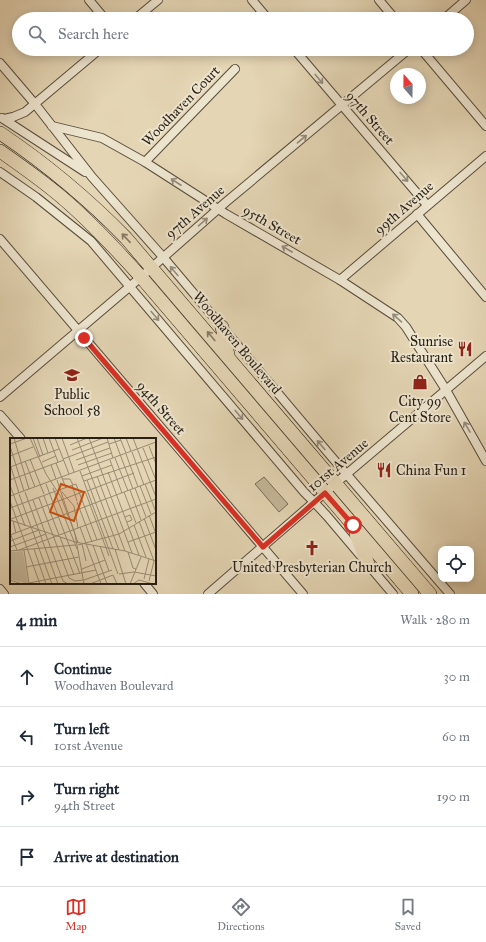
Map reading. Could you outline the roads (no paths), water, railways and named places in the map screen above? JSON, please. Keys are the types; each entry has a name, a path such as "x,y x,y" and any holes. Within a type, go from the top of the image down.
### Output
{"main road":[{"name":"Woodhaven Boulevard","path":"0,133 61,177 96,208 126,238 430,594"},
{"path":"0,151 34,174 80,213 103,235 141,277 412,594"},
{"path":"222,327 228,357"},
{"path":"353,525 368,564"}],"street":[{"path":"89,0 99,12"},
{"path":"143,12 158,0"},
{"path":"252,0 262,12"},
{"path":"379,0 389,12"},
{"path":"452,12 466,0"},
{"path":"2,118 13,117 25,112 92,56"},
{"name":"97th Street","path":"300,56 427,205"},
{"name":"97th Avenue","path":"0,397 141,277 218,209 401,56"},
{"path":"427,56 486,126"},
{"path":"0,63 52,126"},
{"name":"Woodhaven Court","path":"145,162 235,69"},
{"name":"Woodhaven Boulevard","path":"2,118 92,177"},
{"name":"95th Street","path":"52,126 102,138 145,162 218,209 340,280 398,318 406,327 446,390 486,461"},
{"name":"Woodhaven Boulevard","path":"52,126 92,177 163,257 330,455 450,594"},
{"name":"99th Avenue","path":"340,280 486,156"},
{"path":"0,172 36,197 91,241 299,486 393,594"},
{"path":"417,214 486,296"},
{"name":"94th Street","path":"0,240 303,594"},
{"name":"101st Avenue","path":"208,594 486,356"},
{"path":"0,415 20,438"},
{"path":"145,584 153,594"},
{"path":"0,590 4,594"}],"place":[{"name":"Sunrise Restaurant","path":"465,349"},
{"name":"Public School 58","path":"72,375"},
{"name":"City 99 Cent Store","path":"420,382"},
{"name":"China Fun 1","path":"384,470"},
{"name":"United Presbyterian Church","path":"312,548"}]}
